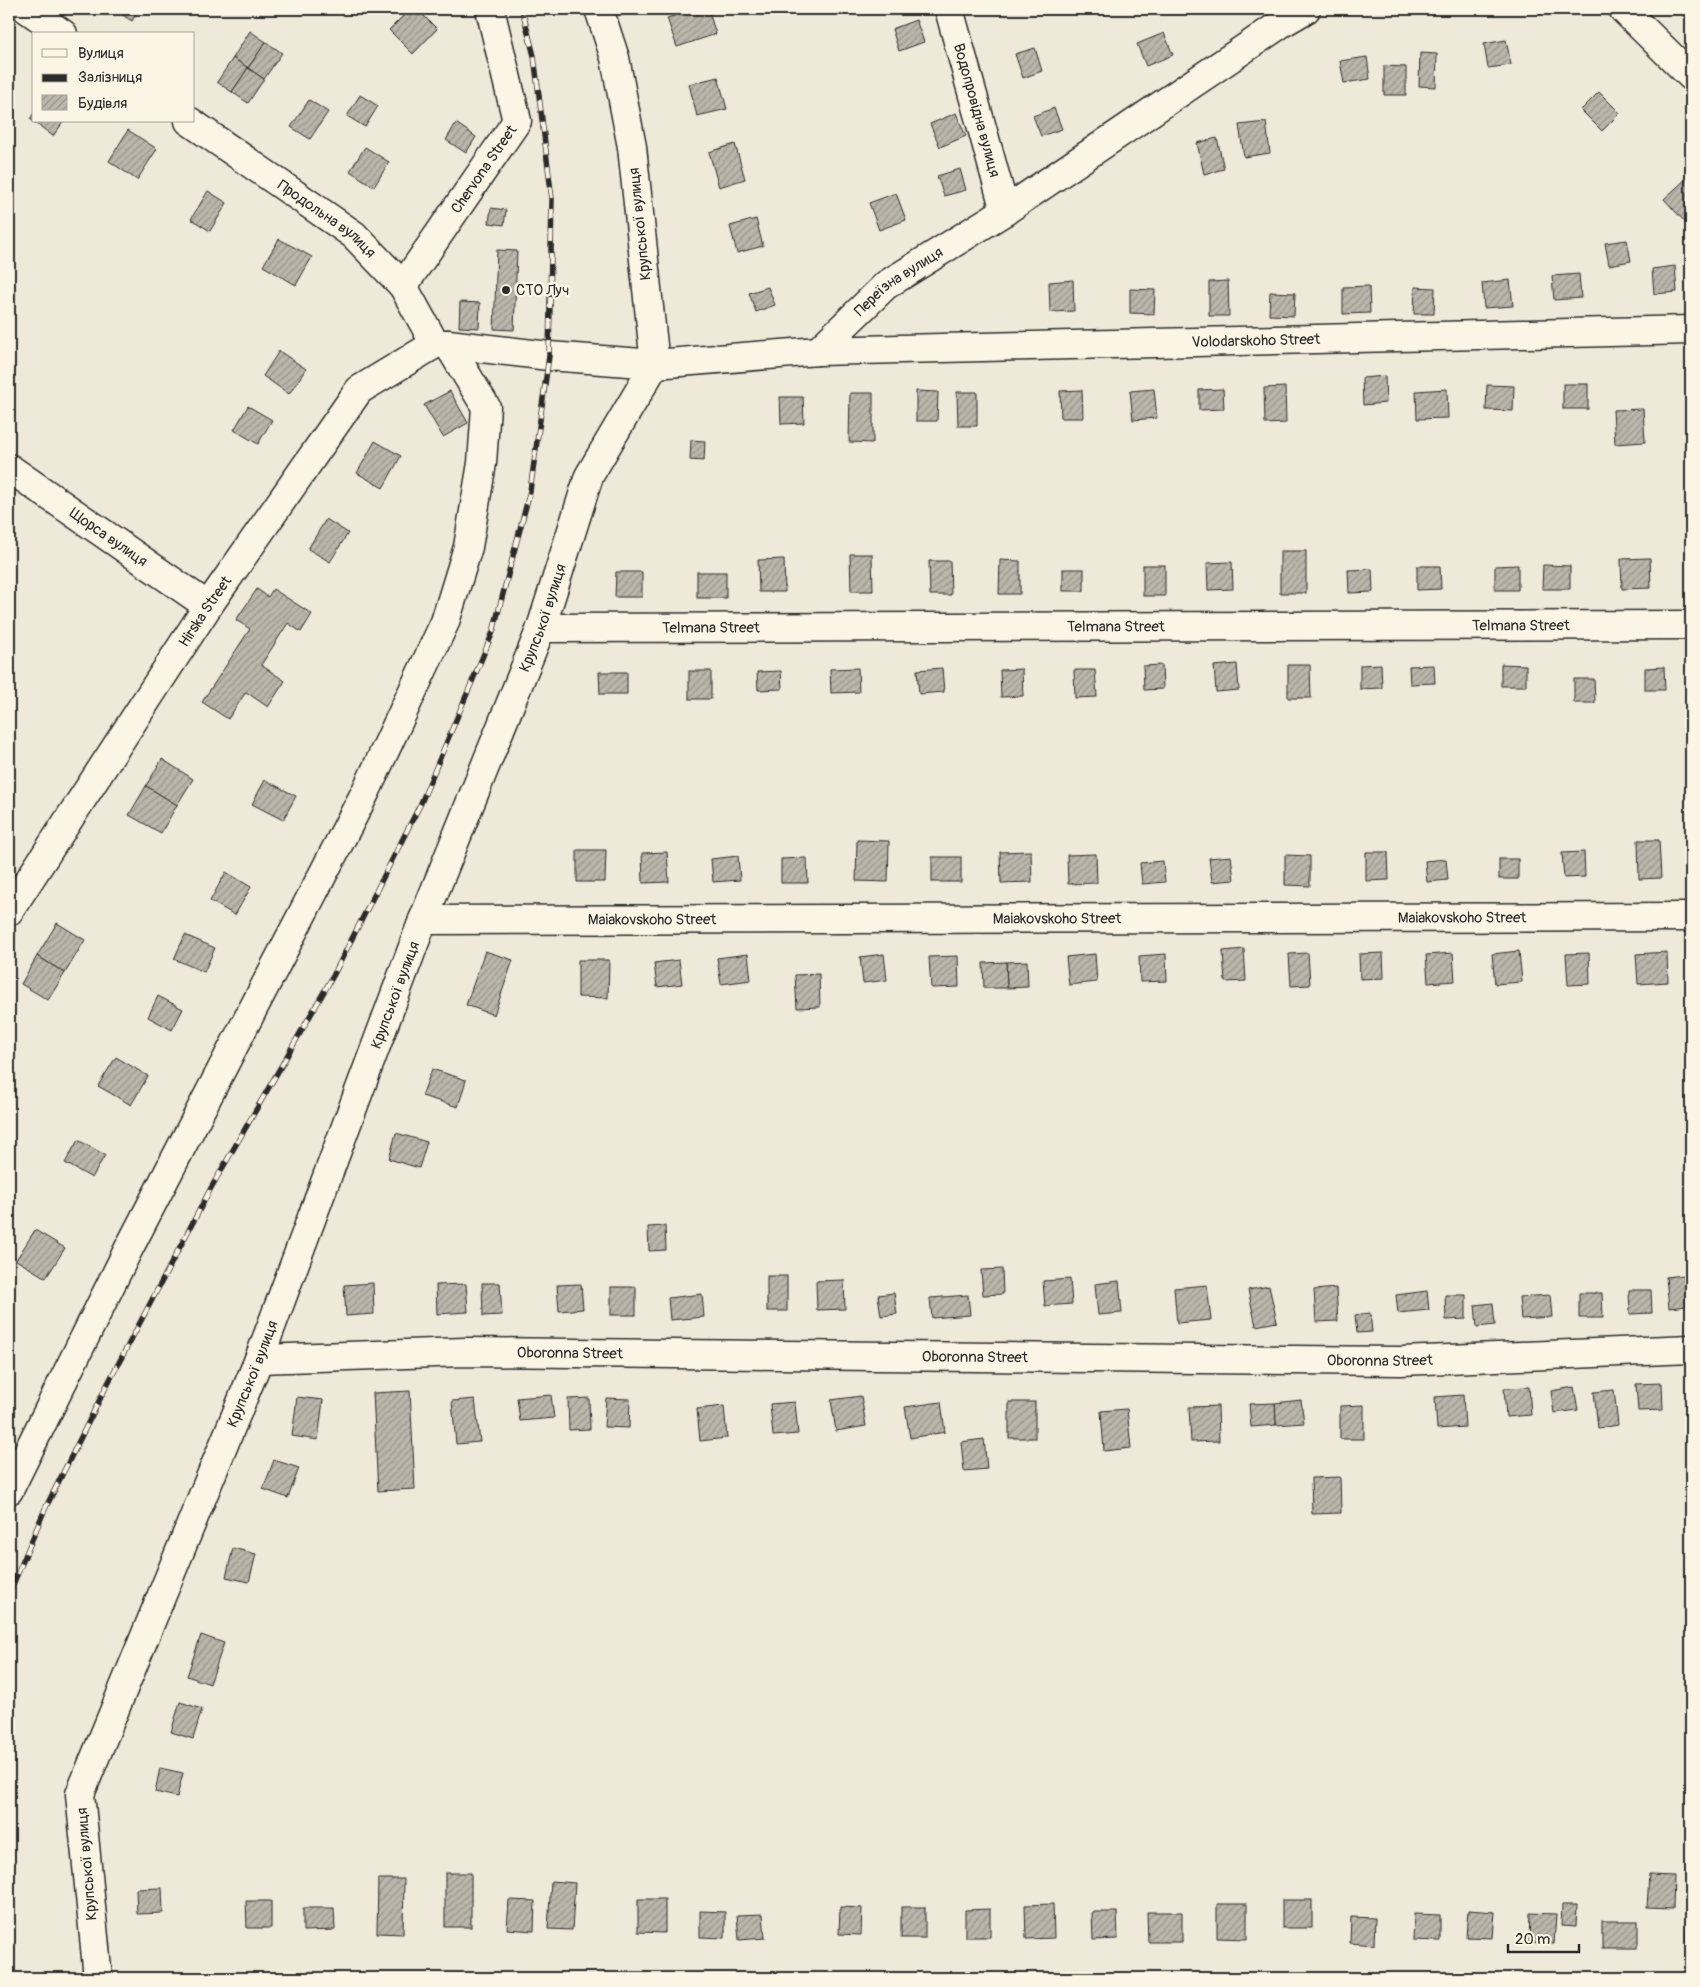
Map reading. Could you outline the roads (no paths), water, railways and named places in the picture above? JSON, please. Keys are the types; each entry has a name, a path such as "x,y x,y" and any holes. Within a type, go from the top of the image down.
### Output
{"street":[{"path":"27,9 60,32"},
{"name":"Chervona Street","path":"403,286 517,121 490,9"},
{"name":"Крупської вулиця","path":"98,1978 80,1794 259,1359 423,920 540,628 590,476 655,364 632,147 615,58 599,9"},
{"name":"Водопровідна вулиця","path":"950,9 1005,211"},
{"name":"Переїзна вулиця","path":"818,351 886,285 1005,211 1282,22 1306,9"},
{"path":"1623,9 1691,76"},
{"name":"Продольна вулиця","path":"9,1490 128,1250 366,791 445,622 468,547 482,463 486,407 403,286 354,236 190,122"},
{"name":"Volodarskoho Street","path":"818,351 1691,330"},
{"path":"441,344 549,356 655,364 818,351"},
{"name":"Hirska Street","path":"9,911 208,606 359,390 441,344"},
{"name":"Щорса вулиця","path":"9,468 208,606"},
{"name":"Telmana Street","path":"540,628 1691,625"},
{"name":"Maiakovskoho Street","path":"423,920 1691,917"},
{"name":"Oboronna Street","path":"259,1359 465,1352 1401,1361 1691,1348"}],"railway":[{"path":"9,1594 45,1509 105,1389 211,1188 333,976 421,803 493,632 530,491 549,356 552,199 534,56 522,9"}],"place":[{"name":"СТО Луч","path":"506,290"}]}
